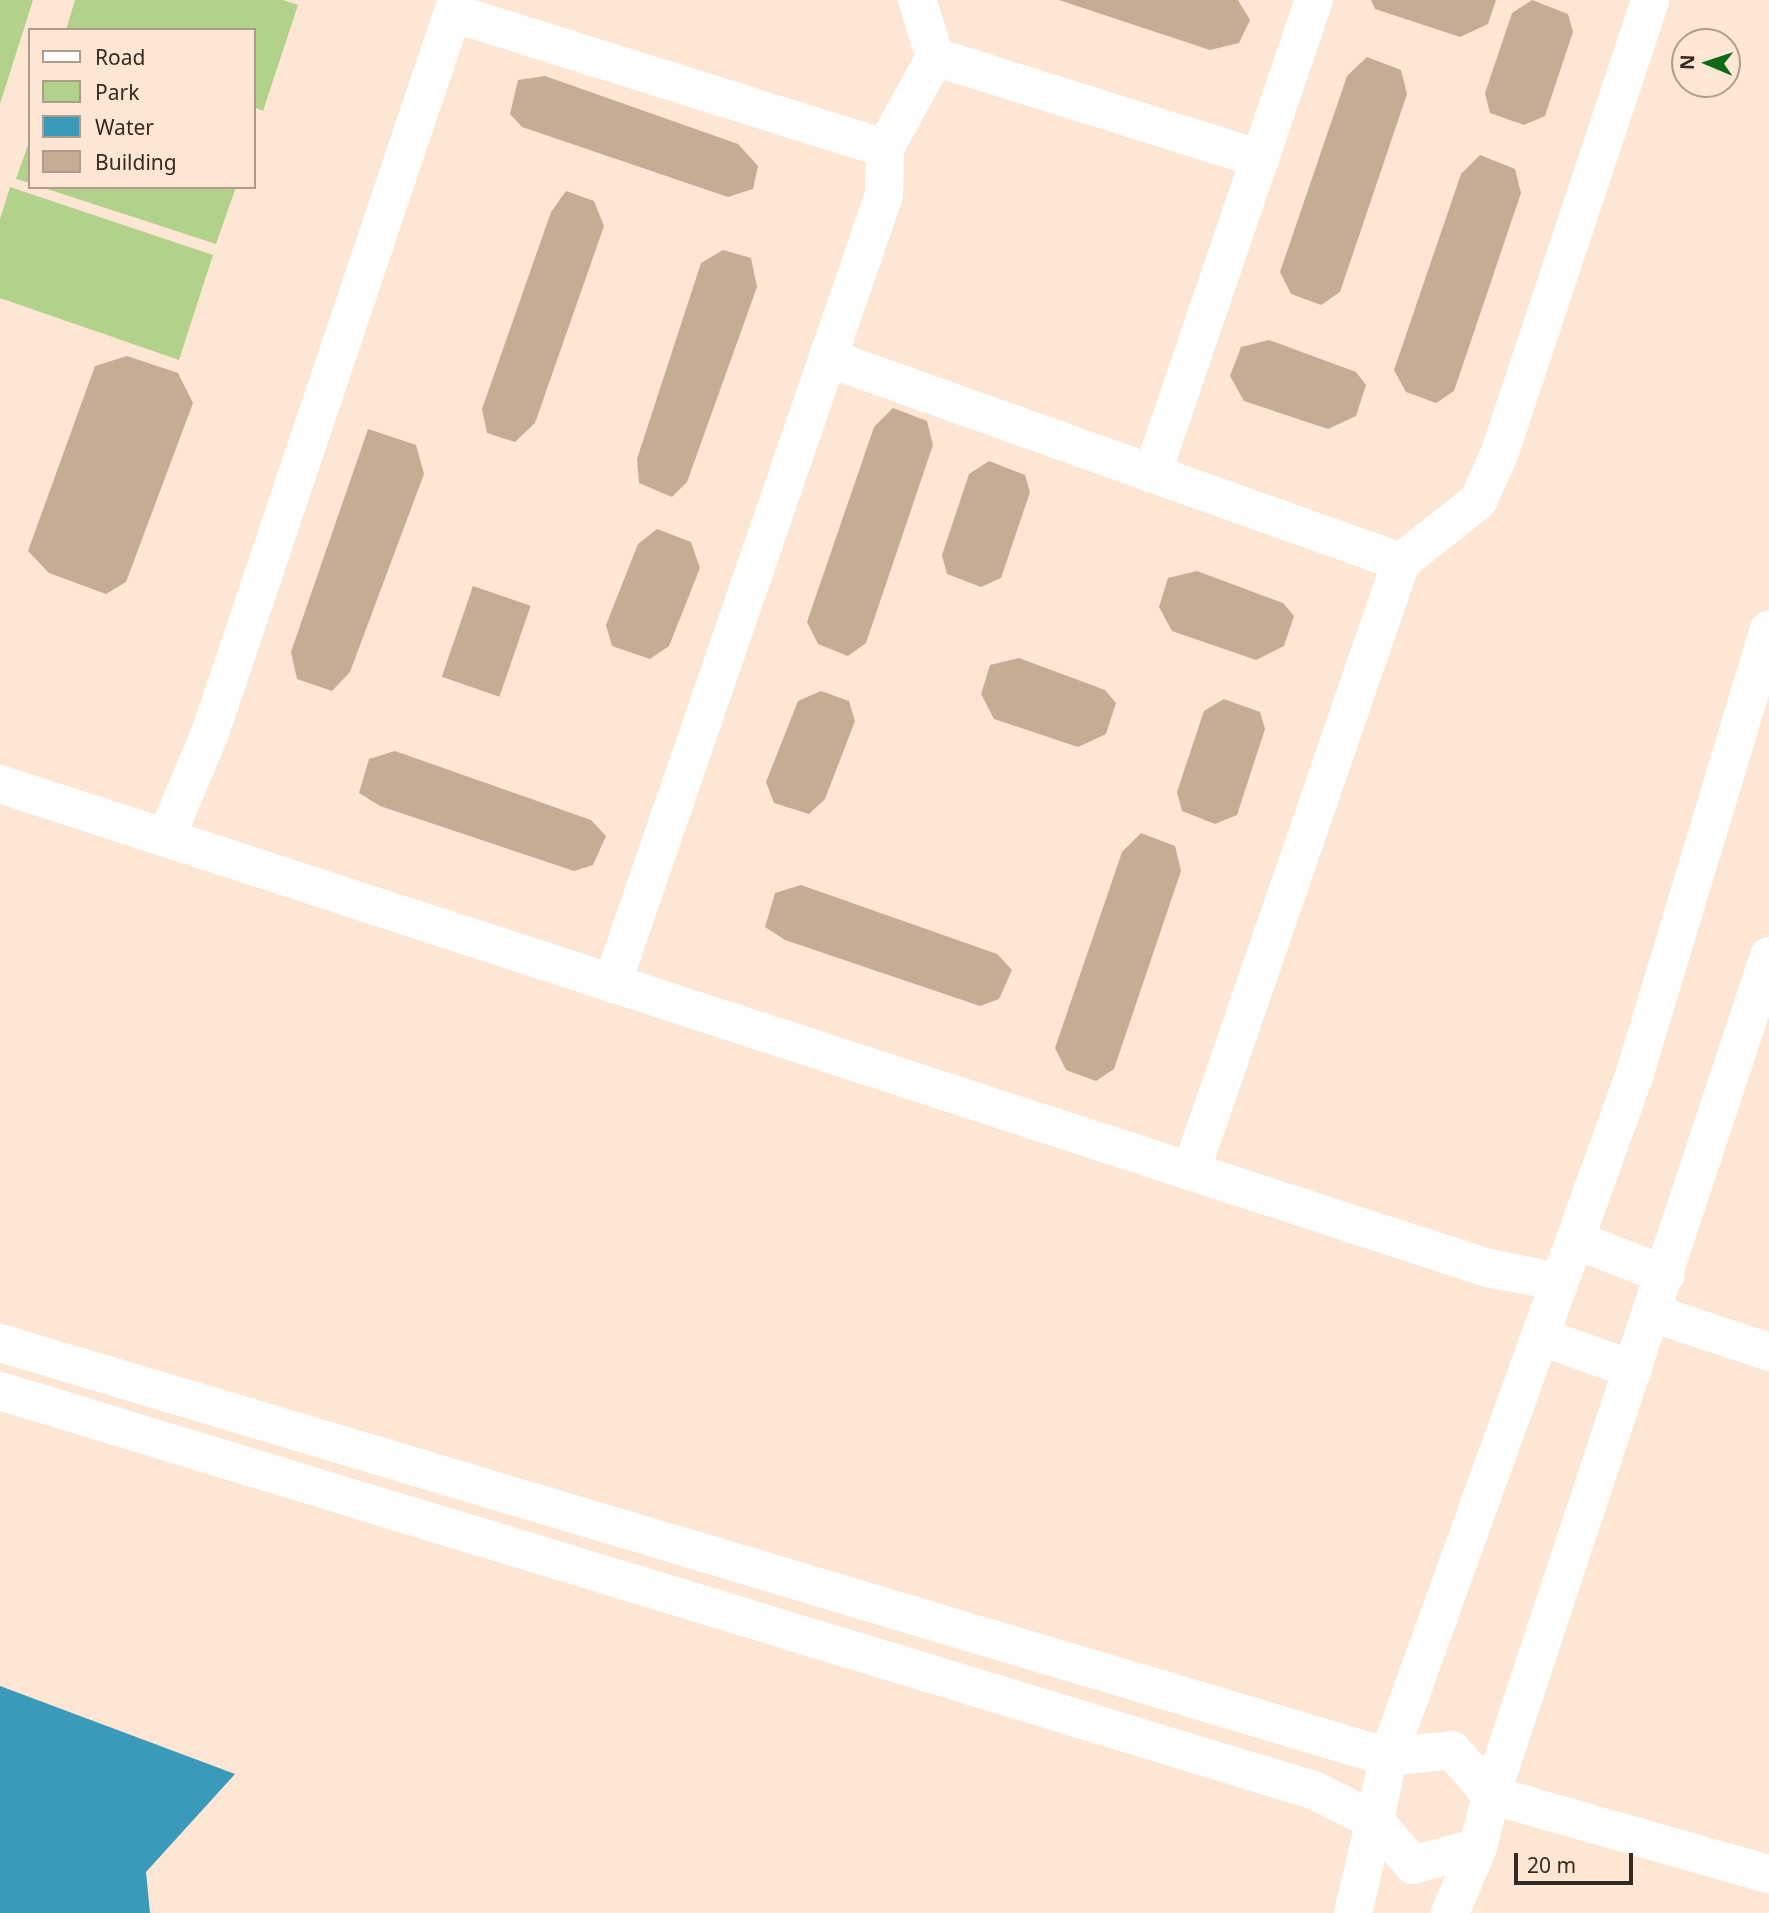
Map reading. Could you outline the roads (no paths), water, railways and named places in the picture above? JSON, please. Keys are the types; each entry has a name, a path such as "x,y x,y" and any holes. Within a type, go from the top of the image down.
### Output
{"street":[{"path":"612,984 884,195 885,148 935,57 917,0"},
{"path":"1152,474 1314,0"},
{"path":"1191,1171 1401,562 1478,501 1500,452 1650,0"},
{"path":"166,838 210,733 455,6 885,148"},
{"path":"935,57 1260,159"},
{"path":"828,358 1401,562"},
{"path":"1353,1913 1388,1757 1635,1073 1769,630"},
{"path":"0,784 1488,1268 1560,1282"},
{"path":"1450,1913 1478,1847 1491,1795 1653,1313 1769,956"},
{"path":"1576,1240 1665,1275"},
{"path":"1653,1313 1769,1352"},
{"path":"1540,1336 1633,1370"},
{"path":"0,1343 1388,1757 1452,1750 1491,1795 1769,1874"},
{"path":"0,1391 1313,1790 1375,1821 1413,1865 1478,1847"}],"water":[{"path":"0,1686 235,1774 146,1872 150,1913 0,1913"}]}
